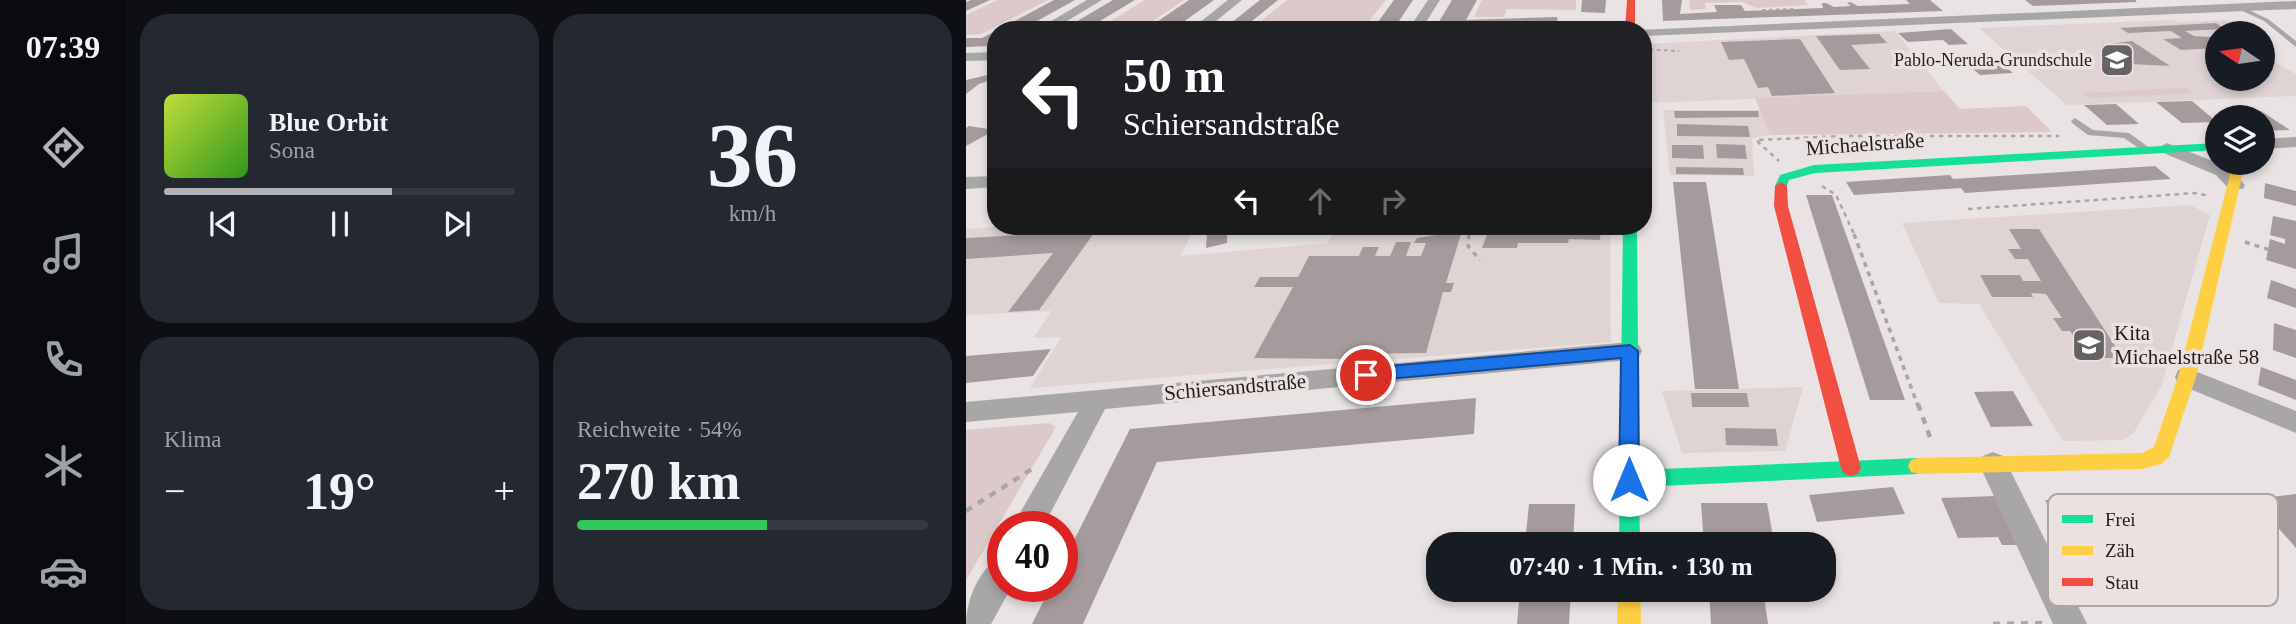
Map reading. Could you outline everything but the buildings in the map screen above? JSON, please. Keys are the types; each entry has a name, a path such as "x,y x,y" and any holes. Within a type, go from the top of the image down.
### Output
{"street":[{"path":"1058,21 1096,0"},
{"path":"1208,21 1236,0"},
{"path":"1421,21 1434,0"},
{"path":"1630,21 1631,0"},
{"path":"2194,0 2211,9"},
{"path":"1652,32 2296,5"},
{"path":"1957,8 1970,19"},
{"path":"966,57 987,56"},
{"path":"2275,143 2296,142"},
{"name":"Michaelstraße","path":"1851,468 1781,206 1781,183 1789,176 1814,169 2205,146"},
{"name":"Michaelstraße","path":"2166,148 2222,171 2234,193"},
{"path":"1629,480 1851,468 2142,461 2154,458 2162,451 2187,377 2237,175"},
{"path":"966,183 987,182"},
{"path":"1629,532 1630,235"},
{"name":"Schiersandstraße","path":"966,412 1630,351"},
{"path":"2187,377 2296,422"},
{"path":"1036,511 1098,399"},
{"path":"1993,464 2048,578"},
{"path":"973,624 987,599"},
{"path":"1629,602 1629,624"},
{"path":"2061,606 2070,624"}],"lane":[{"path":"2238,8 2266,20 2296,45"},
{"path":"2075,121 2091,133 2126,135 2146,149"}],"path":[{"path":"1762,10 1793,9"},
{"path":"1652,49 1679,51"},
{"path":"1776,155 1757,141 1815,137 2054,135 2075,139 2091,152"},
{"path":"1789,176 1814,181 1836,195 1920,403 1939,466"},
{"path":"1968,209 2195,193 2234,193"},
{"path":"1469,235 1468,246 1480,260"},
{"path":"966,511 1037,466 1062,464"},
{"path":"1993,624 2040,623"}],"shaded area":[{"path":"997,0 1048,0 1007,21 987,21 987,31 981,34 966,35 966,15"},
{"path":"1145,0 1184,0 1153,21 1111,21"},
{"path":"1287,0 1386,0 1369,21 1261,21"},
{"path":"1482,0 1576,0 1576,10 1507,9 1504,17 1474,17"},
{"path":"1689,0 1805,0 1808,5 1757,8 1742,2 1705,3 1706,9 1690,10"},
{"name":"Pablo-Neruda-Grundschule","path":"2227,20 2205,21 2205,91 2275,91 2275,62 2296,74 2296,96 2067,105 1979,28"},
{"path":"1895,31 1944,91 1652,103 1652,44"},
{"path":"2185,88 2192,93 2089,98 2084,93"},
{"path":"1944,91 1960,109 2026,106 2052,132 1770,135 1755,98"},
{"path":"1663,110 1760,110 1770,135 1752,138 1754,176 1670,175"},
{"name":"Kita Michaelstraße 58","path":"2190,205 2210,215 2161,387 2133,434 2122,440 2063,441 1979,304 1939,303 1902,223"},
{"path":"987,228 987,235 1191,235 1181,256 1328,243 1331,235 1610,235 1611,342 1030,388 1061,337 1033,338 1052,311 966,315 966,229"},
{"path":"1803,387 1785,451 1682,453 1662,391"},
{"path":"1049,423 1056,427 1007,511 987,511 987,544 966,580 966,430"}],"traffic: fast":[{"path":"1781,186 1784,178 1814,169 2205,147"},
{"path":"1629,532 1630,235"},
{"path":"1629,479 1918,466"}],"traffic: slow":[{"path":"1918,466 2142,461 2154,458 2162,451 2187,377 2236,175"},
{"path":"1629,602 1629,624"}],"traffic: jam":[{"path":"1630,21 1631,0"},
{"path":"1781,186 1781,206 1851,468"}],"place":[{"name":"Pablo-Neruda-Grundschule","path":"2117,60"},
{"name":"Kita Michaelstraße 58","path":"2089,345"}],"route":[{"path":"1366,375 1630,351 1629,480"}]}
